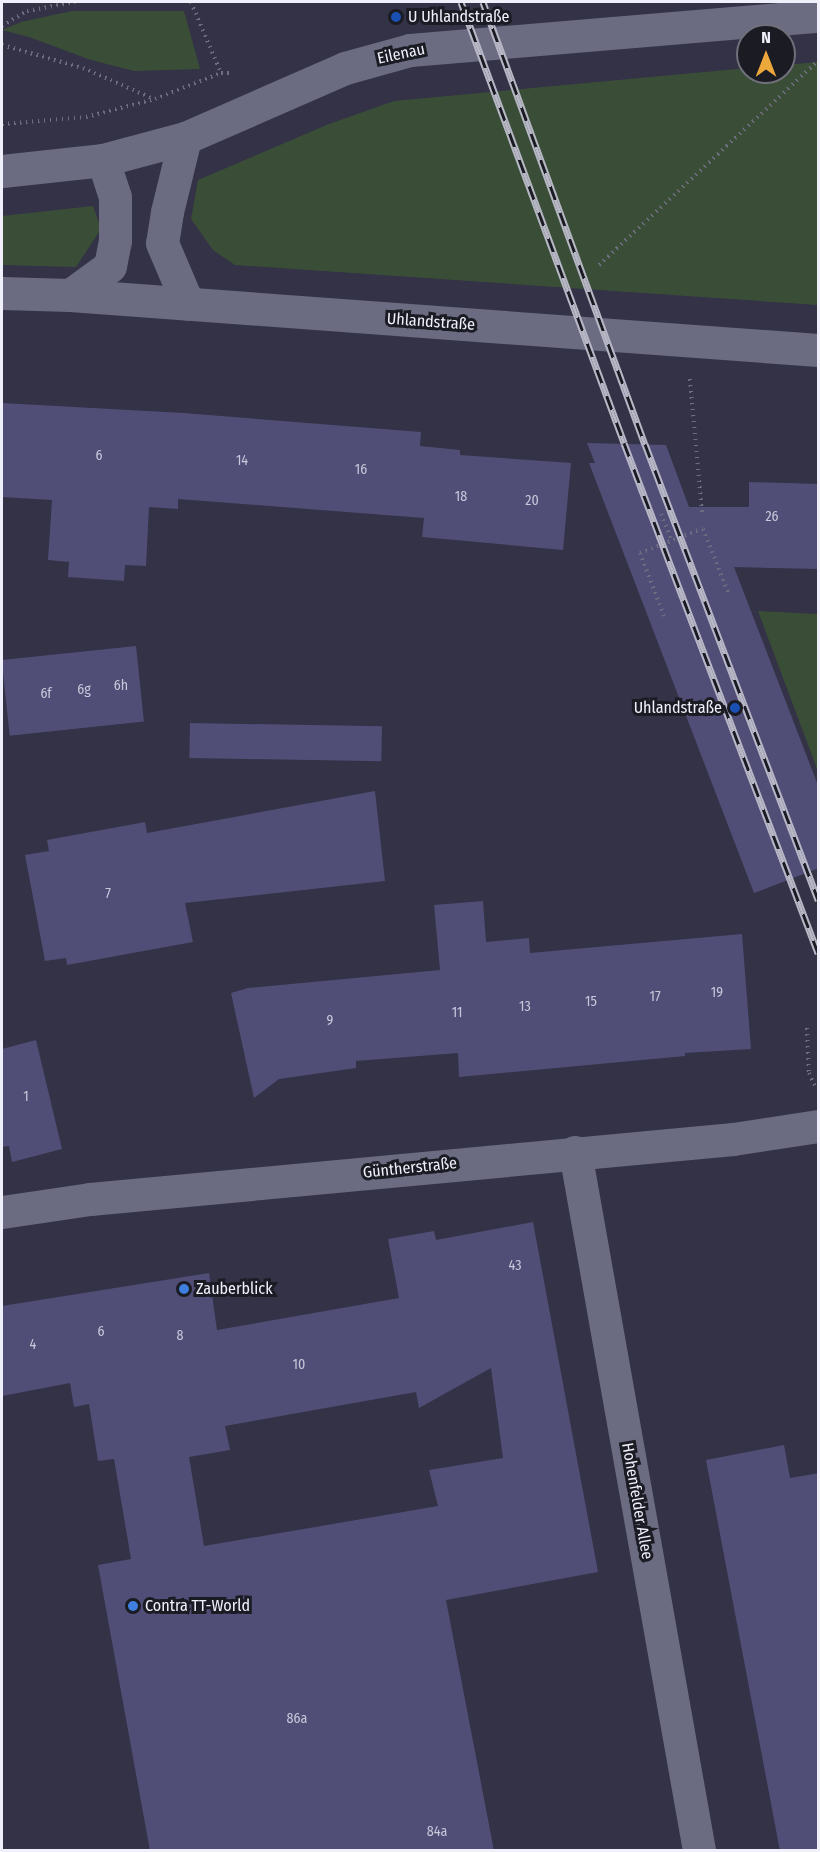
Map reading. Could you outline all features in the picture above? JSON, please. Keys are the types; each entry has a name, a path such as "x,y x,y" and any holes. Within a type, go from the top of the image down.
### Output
{"street":[{"name":"Eilenau","path":"2,171 103,160 185,138 345,68 410,50 819,16"},
{"path":"185,138 162,243 188,304"},
{"path":"70,295 110,266 115,241 115,197 103,160"},
{"name":"Uhlandstraße","path":"2,293 70,295 819,350"},
{"name":"Güntherstraße","path":"2,1212 90,1199 733,1139 819,1126"},
{"name":"Hohenfelder Allee","path":"575,1152 699,1851"}],"path":[{"path":"2,26 27,10 75,2"},
{"path":"191,2 221,73"},
{"path":"2,45 83,68 155,99"},
{"path":"599,265 819,61"},
{"path":"2,124 86,117 155,99 221,73 233,72"},
{"path":"686,340 702,513"},
{"path":"661,514 672,541"},
{"path":"664,616 640,553 703,529 728,592"},
{"path":"807,1028 809,1073 819,1092"}],"green space":[{"path":"72,11 184,11 200,69 134,71 91,60 29,37 2,30 21,22"},
{"path":"818,62 818,305 235,265 213,250 191,219 198,180 329,124 394,101 736,69 736,84 796,84 796,64"},
{"path":"93,206 101,229 76,267 2,265 2,216"},
{"path":"758,611 818,614 818,772 816,766"}],"building":[{"path":"2,403 183,413 421,432 420,446 460,450 460,455 571,463 563,550 422,537 424,518 178,499 178,509 149,507 146,566 125,565 124,581 68,577 69,562 48,560 52,500 2,497"},
{"path":"587,443 666,445 689,507 749,507 749,482 819,484 819,569 734,567 819,788 819,868 754,893 589,463 595,463"},
{"path":"136,646 144,722 10,736 2,660"},
{"path":"190,723 382,726 381,761 189,758"},
{"path":"375,791 385,881 185,903 193,942 67,965 66,958 45,961 25,855 49,851 47,840 145,822 147,833"},
{"path":"483,901 486,942 529,938 530,953 742,934 751,1049 685,1053 685,1056 459,1077 458,1053 356,1061 356,1068 279,1079 254,1098 231,993 248,988 440,970 434,905"},
{"path":"36,1040 62,1149 12,1162 9,1146 2,1147 2,1049"},
{"path":"533,1222 598,1572 446,1600 494,1851 150,1851 98,1565 131,1559 114,1459 98,1461 89,1404 74,1407 70,1383 2,1396 2,1306 209,1273 217,1330 399,1298 388,1239 434,1231 436,1240","holes":["491,1368 503,1458 429,1470 438,1506 204,1546 189,1457 230,1450 225,1426 416,1392 419,1408"]},
{"path":"784,1445 790,1478 819,1473 819,1851 780,1851 706,1460"}],"railway":[{"path":"461,2 624,443 818,953"},
{"path":"483,2 645,444 818,900"}],"place":[{"name":"U Uhlandstraße","path":"396,17"},
{"name":"Uhlandstraße","path":"735,708"},
{"name":"Zauberblick","path":"184,1289"},
{"name":"Contra TT-World","path":"133,1606"}]}
